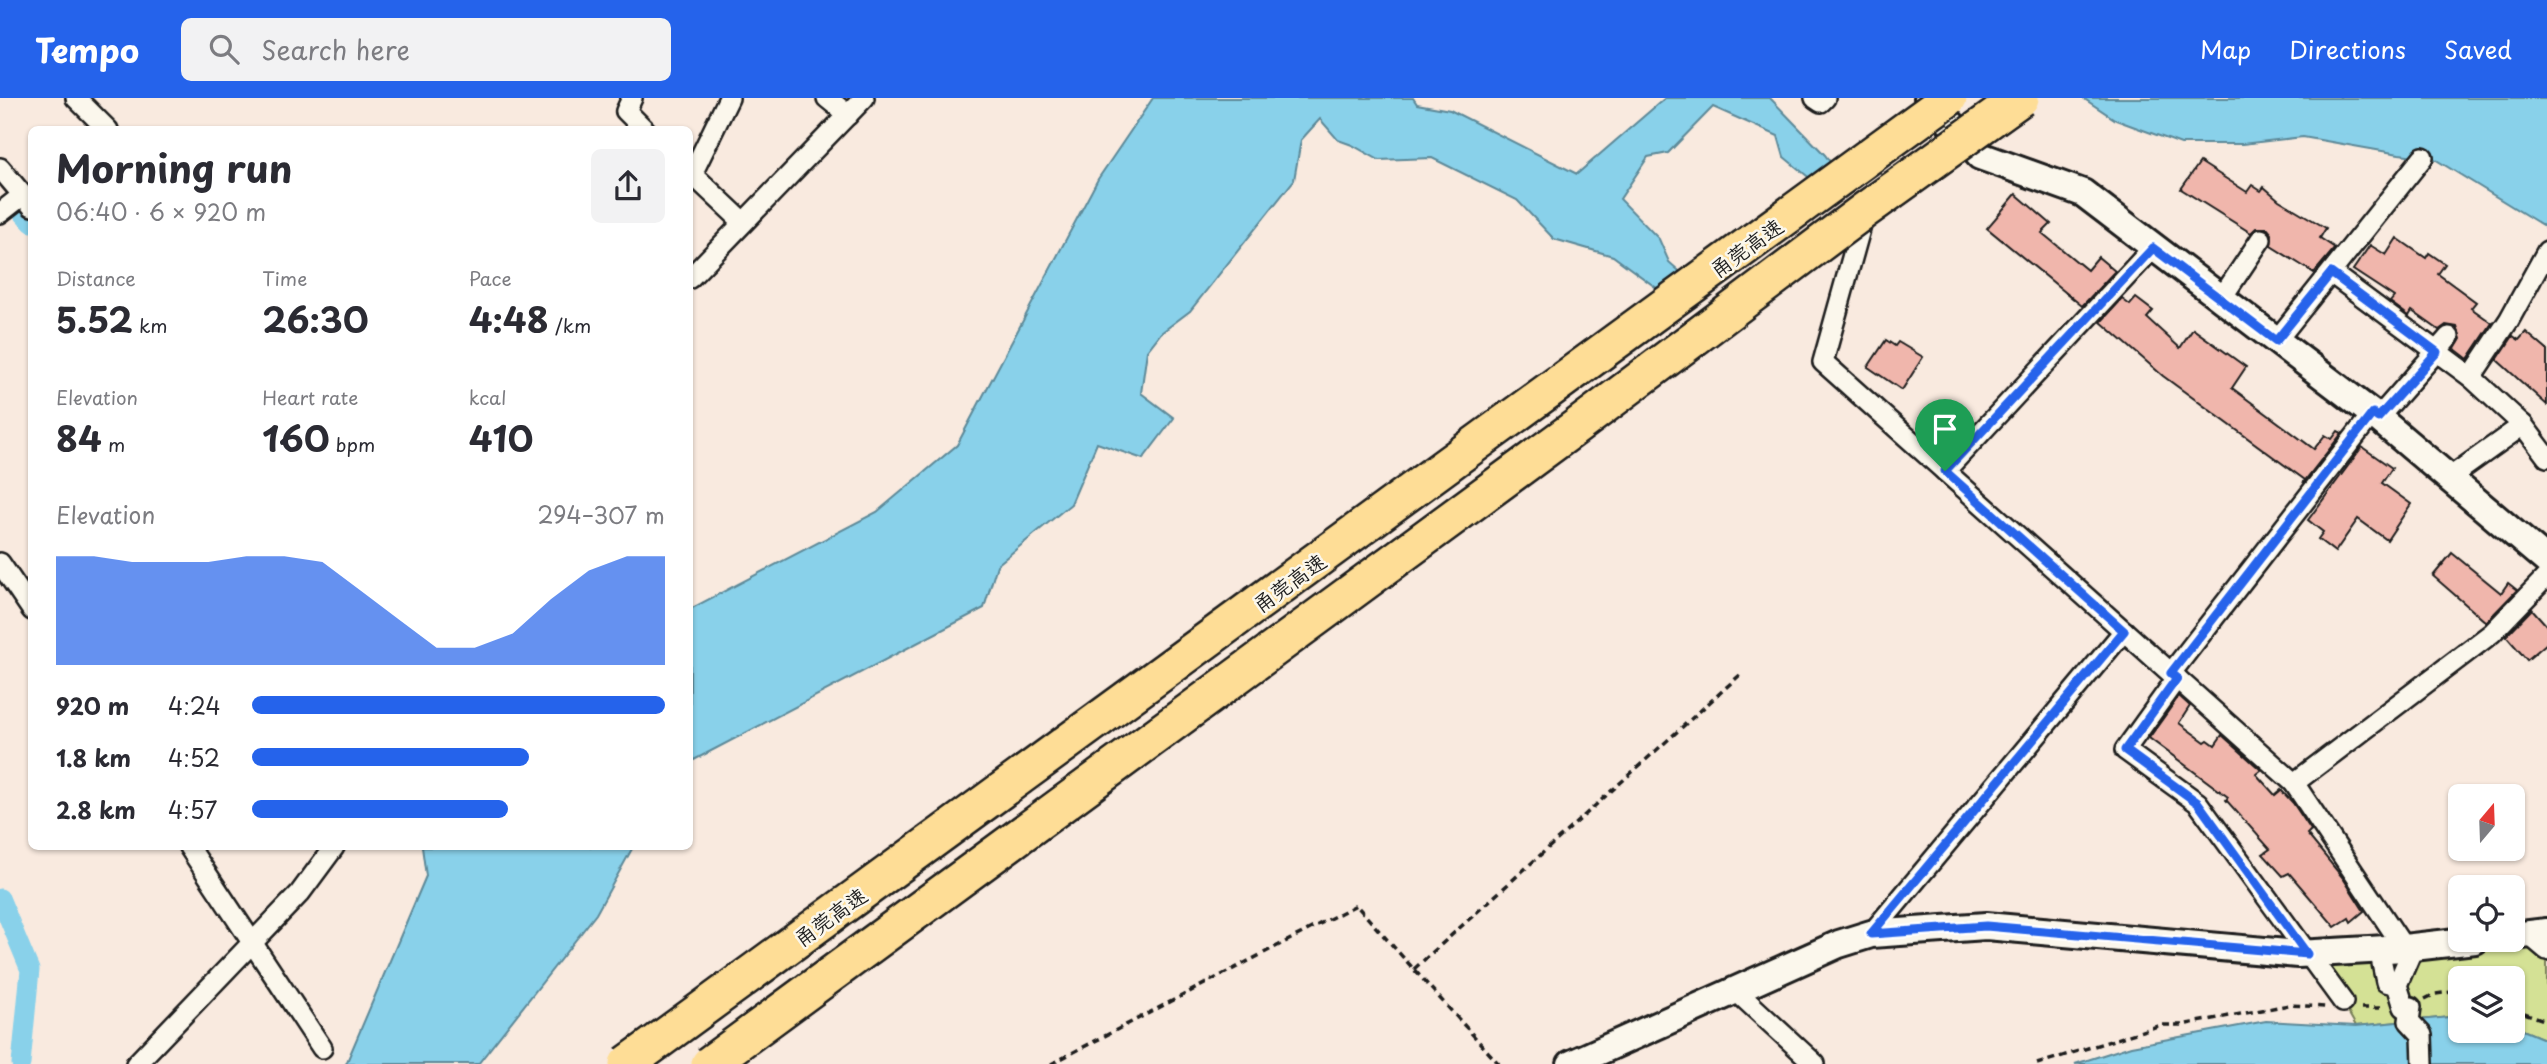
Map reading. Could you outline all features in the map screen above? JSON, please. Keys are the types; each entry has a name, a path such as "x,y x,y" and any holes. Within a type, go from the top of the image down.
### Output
{"highway":[{"name":"甬莞高速","path":"627,1064 1949,98"},
{"name":"甬莞高速","path":"709,1064 1564,435 1865,210 2021,98"}],"street":[{"path":"76,98 104,126"},
{"path":"632,98 634,99 626,111 641,126"},
{"path":"693,169 729,98"},
{"path":"827,98 848,115"},
{"path":"693,275 864,98"},
{"path":"1815,98 1821,102 1825,98"},
{"path":"1928,98 1980,156 2083,193 2376,415 2547,561"},
{"path":"2276,341 2423,157"},
{"path":"0,168 27,201 0,213"},
{"path":"693,178 743,222"},
{"path":"1865,210 1823,362 2294,783 2399,948 2397,985 2408,1012 2422,1035 2423,1064"},
{"path":"2221,299 2261,240"},
{"path":"1945,471 2153,248"},
{"path":"2471,377 2509,320 2547,251"},
{"path":"2331,273 2443,345 2471,377 2523,425 2547,457"},
{"path":"2347,1006 2198,803 2125,750 2174,676 2376,415 2443,345"},
{"path":"2449,478 2523,425"},
{"path":"0,563 28,604"},
{"path":"2294,783 2492,633 2547,576"},
{"path":"1871,934 2124,631"},
{"path":"191,850 322,1048"},
{"path":"136,1064 300,893 332,850"},
{"path":"1571,1064 1839,944 1871,934 1986,926 2307,954 2448,943"},
{"path":"2397,985 2386,982 2399,948"},
{"path":"1735,990 1815,1064"}],"path":[{"path":"1414,969 1741,674"},
{"path":"1051,1064 1356,905 1499,1064"},
{"path":"2037,1064 2161,1025 2181,1025 2289,1005 2347,1006 2408,1012 2435,994 2448,992"},
{"path":"2525,1013 2547,1021"}],"green space":[{"path":"2547,943 2547,1040 2525,1031 2525,966 2448,966 2448,1017 2356,1026 2321,965 2455,952 2525,952 2525,945"}],"water":[{"path":"1153,98 1413,98 1417,104 1450,110 1577,174 1665,98 1770,98 1825,155 1841,177 1824,190 1784,157 1778,136 1713,107 1668,153 1648,157 1620,199 1659,239 1669,262 1695,285 1669,297 1613,256 1554,239 1517,200 1432,158 1379,160 1338,140 1320,119 1301,140 1294,180 1190,311 1161,333 1147,351 1141,393 1174,418 1143,459 1097,443 1071,504 997,565 984,608 693,760 693,607 877,512 957,445 1098,179"},
{"path":"2083,98 2547,98 2547,228 2433,158 2303,137 2242,144 2181,144 2116,120"},
{"path":"422,850 631,850 596,914 478,1064 346,1064 426,876"},
{"path":"2448,1017 2448,1043 2525,1043 2525,1031 2547,1040 2547,1064 2075,1064 2131,1046 2266,1021 2356,1026"}],"building":[{"path":"2200,162 2247,192 2252,185 2261,191 2264,187 2279,200 2326,228 2320,238 2335,248 2314,273 2271,246 2272,234 2267,228 2256,228 2251,233 2181,189"},
{"path":"2016,194 2051,224 2042,233 2087,270 2098,257 2115,271 2082,306 1987,228"},
{"path":"2397,238 2426,258 2429,253 2445,264 2438,274 2476,302 2471,308 2492,323 2468,359 2455,349 2461,339 2457,327 2446,325 2439,330 2412,311 2409,316 2390,302 2394,297 2353,270 2370,245 2386,255"},
{"path":"2136,298 2153,311 2147,318 2180,348 2193,329 2246,367 2232,388 2314,449 2325,435 2332,439 2338,431 2342,433 2303,483 2305,480 2163,376 2101,322 2122,299 2130,305"},
{"path":"2526,332 2547,350 2547,405 2497,360 2513,336 2519,340"},
{"path":"1886,340 1895,346 1898,342 1923,357 1902,390 1868,367"},
{"path":"2362,447 2392,468 2382,483 2411,504 2387,540 2358,519 2335,552 2318,539 2323,532 2308,520"},
{"path":"2452,553 2501,593 2508,583 2517,590 2486,622 2433,576"},
{"path":"2532,609 2547,626 2547,643 2527,660 2506,636"},
{"path":"2179,696 2190,706 2179,723 2205,742 2208,740 2215,745 2222,735 2261,770 2256,774 2275,795 2281,790 2293,803 2311,830 2307,834 2343,878 2364,911 2351,922 2349,918 2335,927 2289,873 2283,876 2263,854 2270,849 2226,800 2228,797 2149,738"}],"waterway":[{"path":"22,212 28,219"},
{"path":"0,898 30,970 21,1064"}],"route":[{"path":"2153,248 2276,341 2331,273 2437,352 2378,418 2373,413 2171,673 2177,678 2125,750 2198,803 2307,954 1986,926 1871,934 2124,631 1945,471 2153,248"}]}
